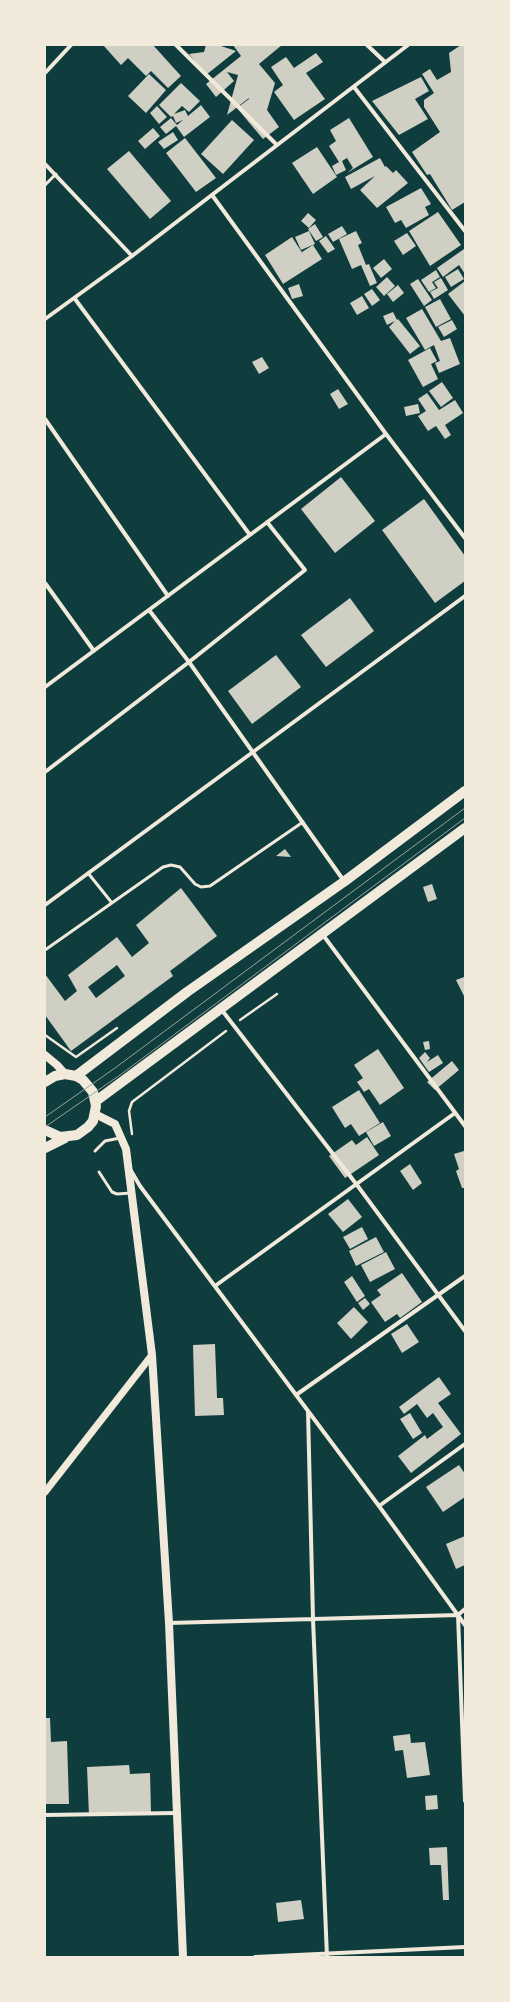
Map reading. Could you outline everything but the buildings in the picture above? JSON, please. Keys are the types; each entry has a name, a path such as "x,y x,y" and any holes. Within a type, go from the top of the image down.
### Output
{"main road":[{"path":"76,1076 186,992 345,881 465,791"},
{"path":"96,1101 323,935 465,828"},
{"path":"45,1055 65,1074"},
{"path":"45,1082 55,1076 65,1074 76,1076 88,1085 96,1101 96,1114 88,1127 82,1132 65,1138 45,1148"},
{"path":"96,1114 112,1121 122,1138 126,1149 130,1168 152,1355 169,1623 183,1957"},
{"path":"45,1130 56,1136 65,1138"}],"street":[{"path":"45,73 72,45"},
{"path":"176,45 277,145"},
{"path":"367,45 385,62"},
{"path":"45,319 75,299 132,256 408,45"},
{"path":"354,87 465,231"},
{"path":"45,164 132,256"},
{"path":"212,195 386,434 465,538"},
{"path":"75,299 250,535"},
{"path":"45,419 168,596"},
{"path":"45,688 386,434"},
{"path":"45,772 189,662 305,570 267,522"},
{"path":"45,583 94,651"},
{"path":"45,905 465,596"},
{"path":"149,610 189,662 251,752 345,881"},
{"path":"323,935 465,1126"},
{"path":"220,1009 357,1185 465,1331"},
{"path":"215,1286 455,1113"},
{"path":"130,1168 140,1186 380,1506 465,1625"},
{"path":"296,1395 465,1276"},
{"path":"45,1492 152,1355"},
{"path":"308,1411 313,1619 327,1956"},
{"path":"380,1506 465,1444"},
{"path":"169,1623 458,1615 465,1609"},
{"path":"458,1615 465,1801"},
{"path":"45,1815 176,1813"},
{"path":"255,1957 327,1956 465,1947"}],"lane":[{"path":"45,185 56,174"},
{"path":"45,950 163,867 180,867 195,884 201,887 210,886 303,822"},
{"path":"88,873 112,903"},
{"path":"95,1151 105,1141 122,1138"},
{"path":"99,1172 112,1192 117,1194 133,1192"}],"path":[{"path":"133,1141 129,1111 132,1102 233,1025 277,994"},
{"path":"45,1034 73,1057 79,1056 87,1050"}],"tram line":[{"path":"45,1117 115,1068 465,808"},
{"path":"45,1127 120,1075 465,818"}]}
